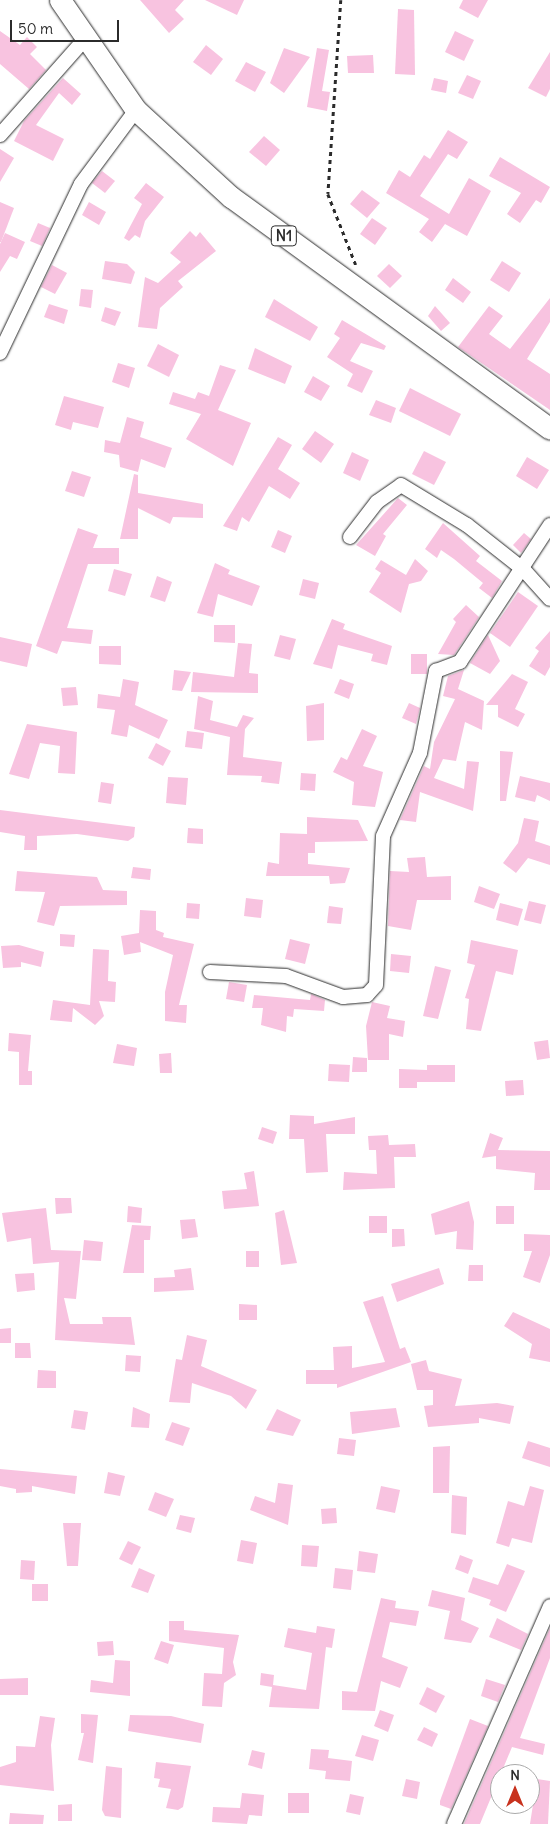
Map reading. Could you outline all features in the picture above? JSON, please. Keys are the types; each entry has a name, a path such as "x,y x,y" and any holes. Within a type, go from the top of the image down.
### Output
{"highway":[{"name":"N1","path":"60,0 85,39 136,110 232,197 550,429"}],"street":[{"path":"0,135 85,39"},
{"path":"0,353 81,184 136,110"},
{"path":"350,537 377,502 401,485 467,525 523,569 550,599"},
{"path":"210,972 286,976 343,997 367,995 376,985 383,836 420,753 436,671 460,662 523,569 550,525"},
{"path":"454,1824 550,1606"}],"path":[{"path":"341,0 328,194 359,272"}],"building":[{"path":"140,0 184,0 175,10 184,19 169,33"},
{"path":"205,0 244,0 237,15"},
{"path":"463,0 488,0 478,18 459,8"},
{"path":"398,9 414,10 415,75 395,74"},
{"path":"0,31 20,45 27,37 37,47 30,54 46,70 29,89 0,64"},
{"path":"455,31 474,40 464,61 445,52"},
{"path":"206,45 223,59 211,75 193,62"},
{"path":"284,48 310,57 284,93 270,83"},
{"path":"317,48 329,50 322,91 330,92 327,111 307,107"},
{"path":"550,52 550,89 546,97 528,88"},
{"path":"373,55 374,73 348,73 347,56"},
{"path":"246,62 266,72 255,92 235,81"},
{"path":"467,75 481,81 473,99 458,93"},
{"path":"63,78 81,94 72,105 59,93 36,125 64,139 53,161 14,141 24,121"},
{"path":"434,78 448,81 446,93 431,90"},
{"path":"448,130 468,142 457,159 448,154 420,196 449,214 469,178 491,191 467,236 445,224 432,242 419,232 429,219 386,193 399,170 410,177 424,155 430,159"},
{"path":"264,136 280,150 266,166 249,152"},
{"path":"0,149 14,158 0,182"},
{"path":"500,157 550,187 541,203 536,200 520,223 507,214 521,193 489,176"},
{"path":"102,171 115,181 105,193 92,183"},
{"path":"146,183 164,197 145,221 140,238 135,235 129,241 124,238 142,204 134,198"},
{"path":"362,190 380,203 367,218 350,204"},
{"path":"0,202 14,208 1,242 0,242"},
{"path":"89,202 106,212 99,225 82,215"},
{"path":"372,218 387,228 375,245 360,234"},
{"path":"38,223 50,228 42,246 30,241"},
{"path":"190,231 196,237 200,232 216,251 178,281 183,287 160,308 157,329 138,327 145,277 158,283 181,262 170,253"},
{"path":"5,233 25,242 17,259 10,256 0,272 0,244"},
{"path":"105,261 127,264 135,272 131,284 102,279"},
{"path":"502,261 521,273 509,292 490,280"},
{"path":"389,264 402,276 390,288 377,276"},
{"path":"52,265 67,273 55,294 41,287"},
{"path":"453,278 471,292 463,303 445,290"},
{"path":"81,289 93,290 91,308 79,306"},
{"path":"550,298 550,322 527,359 550,374 550,410 458,347 489,306 503,316 489,334 510,349"},
{"path":"274,299 318,327 310,341 265,317"},
{"path":"49,304 68,310 64,324 44,317"},
{"path":"435,306 450,323 441,331 428,316"},
{"path":"105,307 121,312 115,326 101,321"},
{"path":"342,320 386,346 384,350 361,343 350,361 373,371 362,393 347,386 353,374 327,357 340,338 334,334"},
{"path":"158,344 179,355 169,377 147,366"},
{"path":"255,348 292,366 285,384 248,369"},
{"path":"118,363 135,368 129,388 112,382"},
{"path":"220,365 236,370 218,410 251,423 233,466 186,439 201,414 169,404 173,392 195,399 198,392 209,396"},
{"path":"313,376 330,386 321,401 304,392"},
{"path":"410,388 461,414 450,436 399,411"},
{"path":"64,396 104,407 98,428 73,422 71,430 55,425"},
{"path":"376,400 396,408 391,423 369,415"},
{"path":"127,417 144,422 140,437 172,448 165,468 141,459 138,472 120,467 119,455 104,452 105,440 120,443"},
{"path":"315,431 334,444 321,463 302,449"},
{"path":"278,437 292,445 278,469 300,483 290,499 269,486 249,522 242,517 237,531 223,526"},
{"path":"424,451 446,462 434,485 412,474"},
{"path":"352,452 369,460 360,481 343,473"},
{"path":"527,457 549,470 537,489 516,476"},
{"path":"72,471 91,477 84,497 65,491"},
{"path":"134,474 138,475 138,493 203,504 203,518 173,517 170,524 138,508 138,539 120,539"},
{"path":"398,498 407,505 383,534 386,536 375,556 356,545"},
{"path":"443,523 480,556 476,561 502,581 492,598 479,588 483,583 454,559 441,550 437,558 425,549"},
{"path":"78,528 98,535 93,548 119,548 119,564 88,564 67,628 93,630 91,644 62,641 57,654 36,646"},
{"path":"278,530 292,536 285,553 271,547"},
{"path":"524,533 531,539 521,553 513,545"},
{"path":"415,559 428,571 421,581 409,584 401,613 369,592 381,573 375,569 381,560 406,575"},
{"path":"215,563 230,570 228,574 260,586 252,606 218,594 213,617 197,613"},
{"path":"114,569 132,574 125,596 108,591"},
{"path":"157,576 172,582 165,602 150,597"},
{"path":"303,579 319,583 315,599 299,595"},
{"path":"518,592 538,606 510,647 490,633"},
{"path":"466,605 479,617 454,655 438,654 456,622 453,619"},
{"path":"332,619 345,624 343,629 392,646 387,665 371,661 373,654 338,645 332,669 313,664"},
{"path":"214,625 235,625 235,643 214,642"},
{"path":"550,631 550,667 545,676 529,666 539,651 535,648"},
{"path":"280,635 296,639 290,660 274,656"},
{"path":"488,635 500,661 490,674 470,663"},
{"path":"0,637 32,644 27,667 0,661"},
{"path":"238,643 252,644 249,673 258,674 258,693 191,692 193,672 234,677"},
{"path":"99,646 121,646 121,665 99,664"},
{"path":"411,654 427,654 427,674 411,674"},
{"path":"174,670 191,672 182,691 172,690"},
{"path":"464,670 458,689 484,701 482,730 465,722 456,761 443,759 434,778 464,789 467,761 479,762 473,811 420,792 416,822 400,820 424,766 430,769 434,742 455,699 443,696 448,676"},
{"path":"512,674 528,682 515,709 525,714 518,727 498,717 498,705 486,705"},
{"path":"123,679 139,682 135,705 168,720 159,739 129,725 127,737 111,734 115,710 97,708 98,694 120,697"},
{"path":"340,679 354,684 349,699 334,693"},
{"path":"76,687 78,705 63,706 61,688"},
{"path":"198,696 213,701 210,720 237,727 243,715 254,718 245,729 243,757 282,762 279,784 261,782 262,776 227,775 230,737 194,729"},
{"path":"324,703 324,740 307,741 306,706"},
{"path":"409,703 420,708 416,724 402,718"},
{"path":"27,724 77,732 75,774 58,773 60,746 40,743 29,779 9,774"},
{"path":"362,729 377,736 363,766 383,772 375,807 352,805 354,782 333,772 341,757 347,760"},
{"path":"187,731 204,733 202,749 185,747"},
{"path":"156,743 171,751 163,766 148,758"},
{"path":"500,751 513,752 506,801 500,801"},
{"path":"301,773 316,774 315,791 300,790"},
{"path":"520,776 550,783 550,801 537,795 535,802 515,797"},
{"path":"168,777 188,778 186,805 166,803"},
{"path":"101,782 114,784 111,804 98,802"},
{"path":"0,810 135,827 134,837 128,841 77,834 37,836 37,850 24,850 25,836 0,832"},
{"path":"307,817 358,820 368,841 315,842 315,853 308,853 308,864 350,868 345,883 330,884 329,876 266,876 268,862 279,864 280,833 307,834"},
{"path":"524,818 539,821 535,841 550,846 550,865 528,858 516,873 503,863 518,843"},
{"path":"188,828 203,829 203,844 187,843"},
{"path":"425,857 427,877 451,876 451,900 417,900 411,930 388,926 390,871 409,872 407,858"},
{"path":"133,867 151,869 150,880 131,878"},
{"path":"17,871 97,877 103,890 127,891 127,905 60,906 54,926 37,922 45,892 15,891"},
{"path":"479,886 500,894 494,909 474,902"},
{"path":"246,898 263,900 261,918 244,916"},
{"path":"529,901 546,905 541,924 524,920"},
{"path":"187,903 200,904 199,919 186,918"},
{"path":"500,903 523,909 518,926 496,920"},
{"path":"329,906 343,908 341,924 327,923"},
{"path":"140,910 156,911 156,930 164,933 163,937 194,944 179,1005 187,1005 186,1023 165,1021 165,992 173,955 140,942 141,952 124,955 121,936 139,933"},
{"path":"60,934 75,935 74,947 60,946"},
{"path":"290,939 310,944 305,964 285,959"},
{"path":"471,940 518,950 513,975 496,971 481,1031 466,1029 469,999 465,998 475,965 467,963"},
{"path":"19,945 44,952 41,967 21,962 21,967 3,968 1,946"},
{"path":"93,949 109,950 108,981 116,982 115,1002 99,1001 104,1016 95,1025 73,1008 72,1022 50,1020 53,1000 90,1005"},
{"path":"391,954 411,956 409,973 390,971"},
{"path":"435,966 451,970 438,1019 423,1016"},
{"path":"229,982 247,985 244,1002 226,999"},
{"path":"311,994 325,1000 324,1011 294,1009 293,1017 287,1016 286,1032 261,1025 263,1008 252,1008 254,995 310,1000"},
{"path":"372,1002 390,1006 387,1018 405,1021 403,1037 389,1034 389,1060 368,1060 366,1026"},
{"path":"9,1033 31,1035 28,1071 32,1071 32,1085 19,1085 19,1052 8,1051"},
{"path":"548,1040 550,1058 537,1060 534,1042"},
{"path":"117,1044 137,1048 134,1066 113,1063"},
{"path":"171,1053 172,1073 160,1073 159,1054"},
{"path":"353,1057 367,1058 367,1072 352,1072"},
{"path":"329,1064 350,1065 349,1082 328,1081"},
{"path":"427,1065 455,1065 455,1082 417,1082 417,1088 399,1088 399,1069 427,1070"},
{"path":"523,1080 524,1095 506,1096 505,1081"},
{"path":"290,1115 314,1116 314,1124 355,1117 355,1134 326,1134 328,1172 306,1173 304,1139 289,1139"},
{"path":"262,1127 277,1132 273,1144 258,1139"},
{"path":"490,1133 503,1138 498,1150 550,1151 550,1190 534,1190 535,1173 496,1169 496,1156 482,1158"},
{"path":"388,1135 389,1145 415,1144 416,1157 394,1157 395,1188 343,1190 344,1172 377,1174 376,1150 369,1150 368,1136"},
{"path":"254,1171 259,1206 224,1209 222,1191 247,1189 244,1173"},
{"path":"55,1198 71,1198 72,1213 56,1214"},
{"path":"469,1201 474,1222 473,1250 456,1249 457,1231 435,1235 431,1214"},
{"path":"128,1206 142,1208 141,1223 127,1222"},
{"path":"496,1206 514,1206 514,1224 496,1224"},
{"path":"46,1208 51,1250 81,1251 76,1299 64,1298 70,1324 103,1324 102,1317 131,1317 135,1345 55,1340 59,1262 33,1264 31,1238 7,1242 2,1213"},
{"path":"284,1210 297,1263 281,1265 275,1213"},
{"path":"369,1216 387,1216 387,1233 369,1233"},
{"path":"195,1219 198,1237 182,1239 180,1220"},
{"path":"132,1225 151,1226 150,1240 144,1240 144,1273 123,1273"},
{"path":"392,1229 404,1229 405,1246 392,1247"},
{"path":"524,1234 550,1235 550,1255 540,1283 523,1277 532,1251 524,1251"},
{"path":"84,1240 103,1242 101,1261 82,1260"},
{"path":"246,1251 259,1251 259,1267 246,1267"},
{"path":"469,1265 483,1265 483,1281 468,1281"},
{"path":"191,1268 194,1290 154,1292 154,1278 175,1277 174,1270"},
{"path":"439,1268 444,1284 397,1302 391,1284"},
{"path":"34,1273 35,1290 17,1292 15,1274"},
{"path":"383,1296 400,1349 405,1347 411,1362 337,1388 337,1384 306,1384 306,1370 334,1370 333,1347 352,1346 352,1368 385,1362 363,1302"},
{"path":"239,1304 257,1305 257,1320 239,1320"},
{"path":"513,1312 550,1329 550,1362 529,1358 532,1344 504,1326"},
{"path":"11,1328 11,1343 0,1343 0,1329"},
{"path":"187,1335 207,1340 201,1366 257,1390 246,1409 231,1396 192,1383 190,1403 169,1402 176,1359 182,1360"},
{"path":"15,1343 30,1343 31,1358 15,1358"},
{"path":"126,1355 141,1356 140,1372 125,1371"},
{"path":"426,1360 429,1371 462,1379 455,1406 497,1403 514,1406 510,1424 479,1418 479,1423 428,1427 424,1406 433,1405 433,1390 417,1390 411,1364"},
{"path":"38,1370 56,1371 56,1388 37,1388"},
{"path":"133,1407 150,1414 149,1428 131,1427"},
{"path":"396,1408 400,1427 352,1434 350,1412"},
{"path":"277,1409 301,1420 293,1436 266,1430"},
{"path":"74,1410 88,1412 85,1430 71,1428"},
{"path":"172,1422 190,1428 183,1446 165,1440"},
{"path":"339,1438 356,1440 354,1456 337,1454"},
{"path":"528,1441 550,1448 550,1467 522,1458"},
{"path":"450,1446 449,1493 433,1493 433,1447"},
{"path":"0,1469 77,1476 75,1494 32,1486 32,1492 16,1493 16,1489 0,1486"},
{"path":"108,1472 125,1476 120,1496 104,1493"},
{"path":"278,1483 293,1485 288,1525 250,1510 255,1496 275,1503"},
{"path":"381,1486 400,1490 395,1513 376,1509"},
{"path":"530,1486 544,1490 532,1543 512,1538 509,1547 496,1543 508,1501 524,1506"},
{"path":"155,1492 174,1499 166,1517 148,1510"},
{"path":"452,1495 467,1497 466,1535 451,1533"},
{"path":"336,1508 337,1523 322,1524 321,1509"},
{"path":"180,1515 195,1518 191,1533 176,1529"},
{"path":"63,1523 81,1523 78,1566 67,1566"},
{"path":"241,1540 257,1543 253,1564 237,1561"},
{"path":"128,1541 141,1547 132,1565 119,1559"},
{"path":"302,1545 319,1546 317,1567 301,1566"},
{"path":"359,1551 378,1554 375,1573 357,1571"},
{"path":"460,1555 473,1560 468,1574 455,1569"},
{"path":"21,1560 35,1561 34,1580 20,1579"},
{"path":"507,1564 525,1571 506,1612 489,1605 491,1600 468,1592 473,1577 498,1585"},
{"path":"139,1568 155,1575 148,1593 131,1587"},
{"path":"335,1568 353,1570 351,1590 333,1588"},
{"path":"32,1584 48,1584 48,1601 32,1601"},
{"path":"432,1590 465,1598 461,1620 479,1628 471,1643 444,1639 450,1611 428,1606"},
{"path":"381,1598 396,1601 395,1608 419,1611 416,1626 390,1622 382,1657 408,1667 400,1688 381,1681 375,1711 342,1710 342,1691 357,1692"},
{"path":"497,1618 528,1634 521,1650 489,1637"},
{"path":"169,1621 184,1621 184,1630 239,1635 233,1662 236,1675 224,1683 222,1707 202,1706 204,1673 222,1674 224,1648 169,1641"},
{"path":"317,1626 335,1629 332,1648 326,1647 319,1709 269,1707 272,1687 260,1685 261,1673 274,1675 273,1685 306,1690 312,1653 284,1647 288,1628 316,1633"},
{"path":"550,1628 550,1658 520,1738 545,1744 543,1755 512,1747 505,1764 490,1764"},
{"path":"113,1641 114,1655 98,1656 97,1642"},
{"path":"161,1641 174,1645 168,1664 154,1659"},
{"path":"115,1660 130,1661 130,1696 90,1692 91,1680 113,1683"},
{"path":"28,1678 28,1695 0,1695 0,1679"},
{"path":"486,1679 505,1685 498,1702 481,1696"},
{"path":"427,1687 445,1696 436,1713 419,1704"},
{"path":"380,1710 394,1715 388,1732 374,1726"},
{"path":"81,1714 98,1715 93,1763 78,1760 84,1733 81,1733"},
{"path":"130,1715 171,1716 204,1724 201,1743 128,1731"},
{"path":"40,1716 55,1718 51,1745 54,1791 0,1785 0,1767 16,1762 16,1746 35,1747"},
{"path":"470,1719 488,1726 451,1809 440,1805 440,1801"},
{"path":"424,1727 438,1734 432,1747 417,1740"},
{"path":"362,1735 379,1740 373,1761 355,1756"},
{"path":"311,1749 329,1750 328,1758 352,1761 350,1781 325,1779 326,1771 309,1769"},
{"path":"252,1750 265,1753 262,1769 248,1765"},
{"path":"156,1762 191,1766 183,1807 178,1810 166,1808 171,1789 158,1787 160,1779 154,1778"},
{"path":"490,1765 490,1800 480,1824 464,1824"},
{"path":"106,1766 122,1768 121,1818 105,1816 102,1810"},
{"path":"406,1779 420,1782 417,1799 402,1796"},
{"path":"540,1779 550,1781 548,1824 530,1824 532,1814 540,1814"},
{"path":"242,1793 264,1795 262,1816 249,1815 247,1824 212,1822 213,1807 240,1808"},
{"path":"288,1793 309,1793 309,1813 288,1813"},
{"path":"350,1794 364,1797 360,1815 346,1812"},
{"path":"72,1804 72,1821 58,1821 58,1805"},
{"path":"10,1813 44,1815 43,1824 9,1824"}]}
